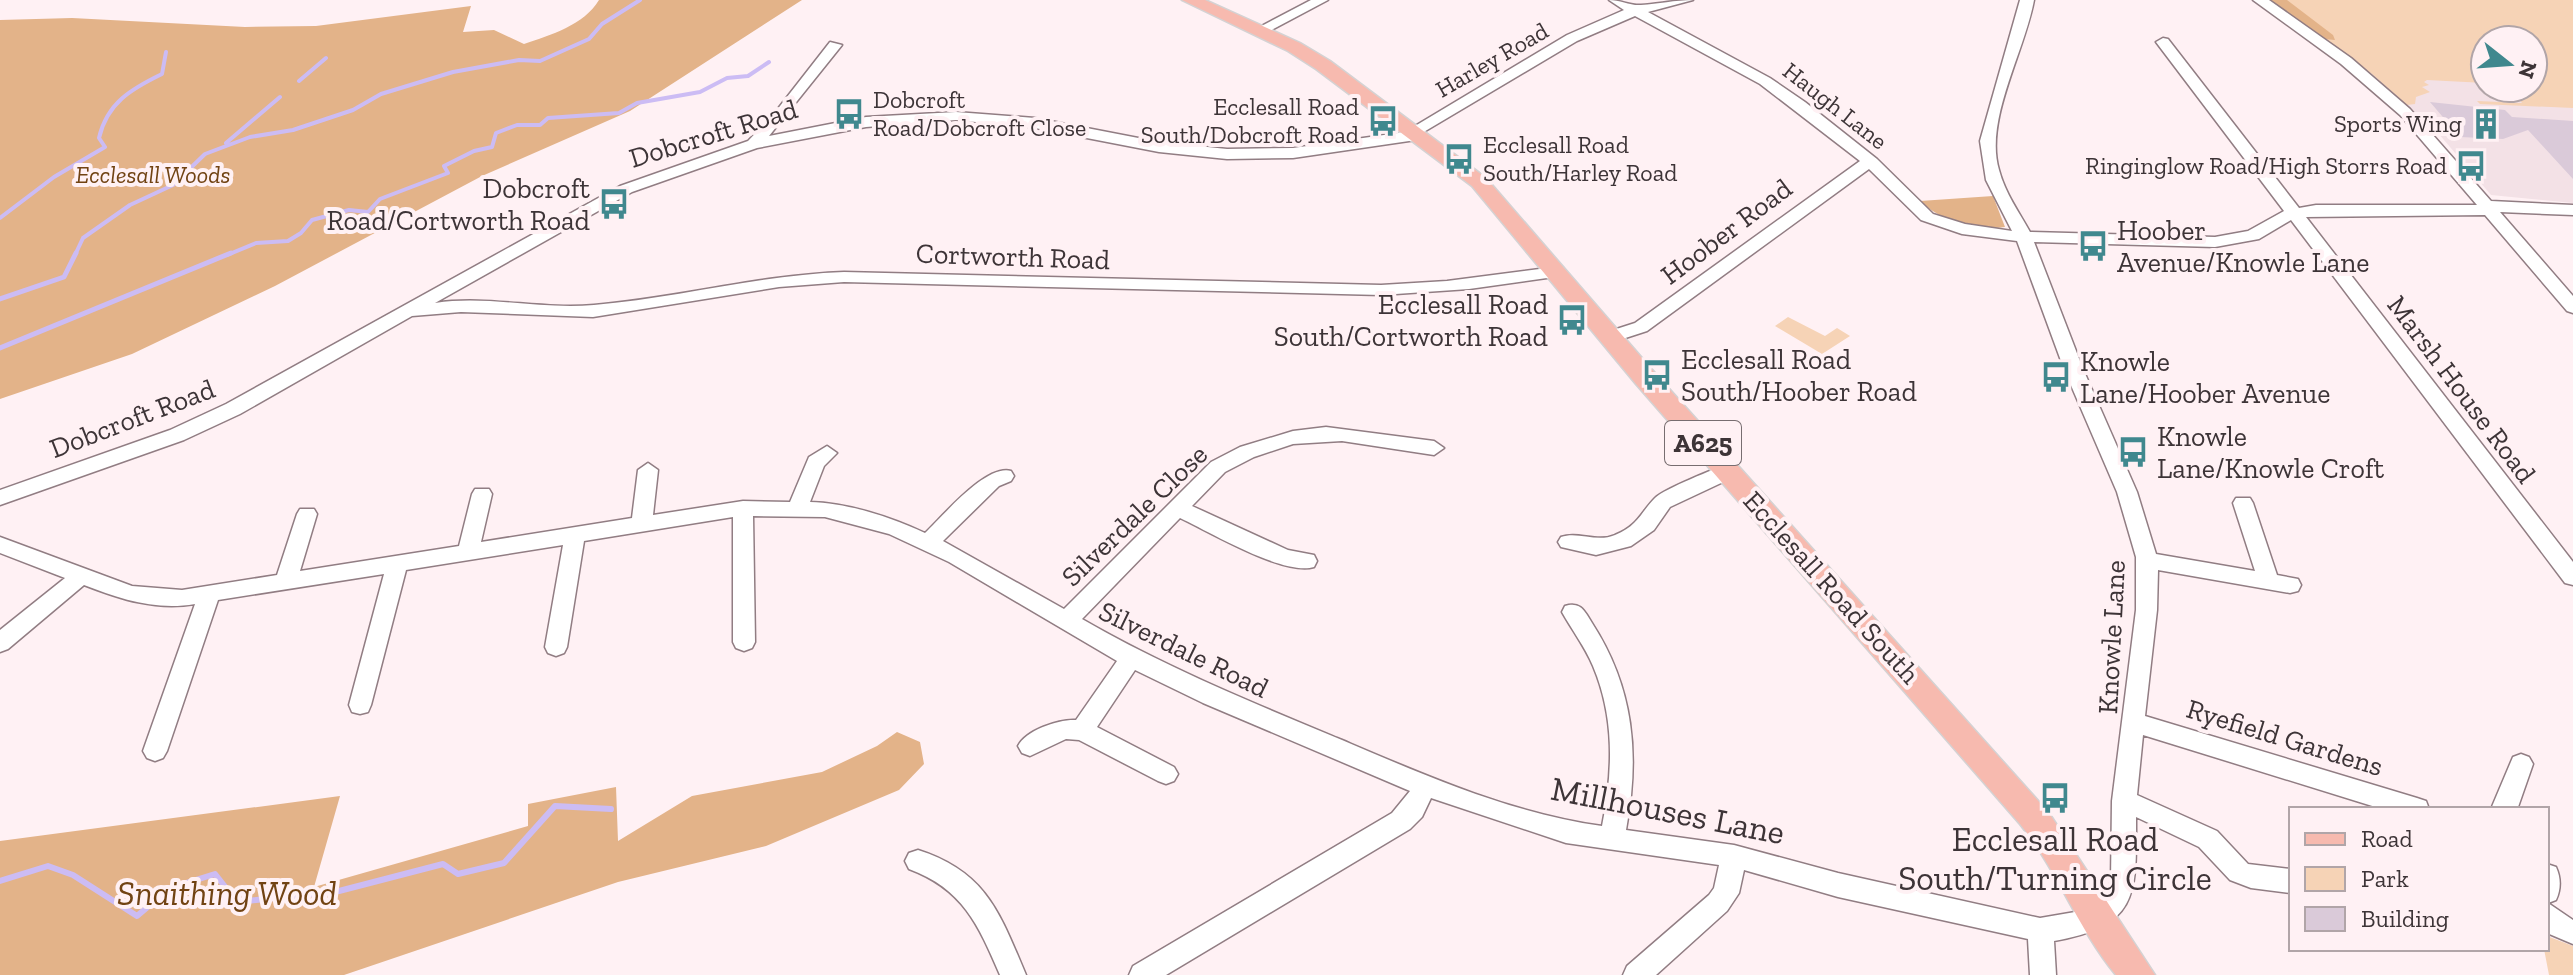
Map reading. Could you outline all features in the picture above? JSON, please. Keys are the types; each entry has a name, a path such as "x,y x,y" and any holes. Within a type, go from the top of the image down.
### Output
{"main road":[{"name":"Ecclesall Road South","path":"1191,0 1323,65 1479,182 1610,337 1920,684 2043,829 2115,950 2138,975"}],"street":[{"path":"1259,31 1321,0"},
{"name":"Haugh Lane","path":"1616,0 1789,97 1871,162 1920,212 1934,221 1962,229 2024,237 2215,242 2253,235 2295,213"},
{"name":"Harley Road","path":"1414,134 1572,38 1636,10 1686,0"},
{"name":"Knowle Lane","path":"2027,0 2025,19 1987,144 1991,173 2024,237 2063,345 2128,499 2146,560 2147,606 2124,801 2123,886 2113,902 2094,917"},
{"path":"2260,0 2383,91 2422,131 2573,307"},
{"name":"Marsh House Road","path":"2163,42 2573,577"},
{"path":"753,144 778,118 835,45"},
{"name":"Dobcroft Road","path":"6,496 177,435 282,384 626,189 753,144 866,122 956,116 1035,123 1159,147 1227,154 1293,153 1414,134"},
{"name":"Hoober Road","path":"1610,337 1641,327 1759,237 1857,168 1871,162"},
{"path":"2295,213 2316,210 2486,208 2573,210"},
{"name":"Cortworth Road","path":"399,317 429,310 471,307 533,313 591,312 744,284 845,277 1382,290 1555,272"},
{"path":"467,278 462,286 471,307"},
{"name":"Silverdale Close","path":"1065,622 1218,467 1274,442 1343,434 1434,448"},
{"path":"798,508 816,462 827,453"},
{"path":"642,522 648,470"},
{"path":"1568,542 1581,547 1609,546 1643,531 1655,519 1663,502 1729,471"},
{"path":"929,542 992,481 1004,476"},
{"path":"468,551 482,494"},
{"path":"0,514 6,496"},
{"path":"2243,503 2263,559 2267,580"},
{"path":"743,508 744,642"},
{"name":"Silverdale Road","path":"0,545 131,594 155,598 209,595 642,522 743,508 798,508 861,517 929,542 1131,658 1211,696 1425,786"},
{"path":"1178,508 1284,557 1307,561"},
{"path":"286,581 307,514"},
{"path":"556,647 575,534"},
{"path":"2146,560 2290,585"},
{"path":"360,705 398,562"},
{"path":"0,643 81,576"},
{"path":"155,751 209,595"},
{"path":"1573,612 1603,659 1620,717 1624,774 1612,838"},
{"path":"1082,730 1131,658"},
{"name":"Ryefield Gardens","path":"2135,723 2410,807"},
{"path":"1030,746 1064,729 1082,730 1166,774"},
{"path":"2504,807 2521,764"},
{"path":"1142,975 1401,821 1413,809 1425,786"},
{"name":"Millhouses Lane","path":"1425,786 1566,832 1734,856 1867,892 2040,930 2094,917"},
{"path":"2124,801 2208,839 2239,872 2251,877 2289,881"},
{"path":"1636,975 1718,903 1726,893 1734,856"},
{"path":"918,861 935,865 977,901 1013,975"},
{"path":"2549,917 2559,927 2573,932"},
{"path":"2040,930 2043,975"}],"shaded area":[{"path":"2269,0 2573,0 2573,203 2491,195 2438,133 2373,74"}],"green space":[{"name":"Ecclesall Woods","path":"599,0 802,0 630,111 482,176 275,286 132,354 0,399 0,20 72,18 245,27 316,26 471,6 463,32 494,30 524,44 576,23"},
{"path":"2269,0 2573,0 2573,108 2480,104 2549,104 2549,24 2469,24 2469,82 2427,80 2424,82 2429,85 2422,87 2430,92 2416,97 2415,104 2407,105 2372,74"},
{"path":"2269,0 2287,0 2333,35 2335,40 2325,39"},
{"path":"1993,196 2005,227 1983,228 1960,223 1938,214 1920,201"},
{"path":"1788,317 1825,336 1837,328 1850,336 1822,354 1775,326"},
{"name":"Snaithing Wood","path":"897,732 920,742 924,764 899,790 766,846 618,882 344,975 0,975 0,841 340,796 314,887 528,826 528,804 616,787 618,841 692,796 822,772 877,746"},
{"path":"2549,937 2573,946 2573,975 2549,975 2544,951 2549,951"}],"building":[{"path":"2430,102 2505,110 2512,117 2573,121 2573,179 2528,130 2503,139 2460,137"}],"waterway":[{"path":"75,255 83,238 130,205 173,185 205,154 250,137 293,130 353,110 381,94 453,72 519,60 540,61 589,39 602,24 640,0"},
{"path":"0,218 54,177 105,147 99,138 108,115 122,98 162,74 166,52"},
{"path":"299,81 326,58"},
{"path":"227,255 256,243 288,241 301,233 312,220 349,210 368,212 380,199 448,173 444,166 474,151 492,147 496,133 517,125 540,125 548,118 619,113 637,103 700,92 727,78 748,76 769,62"},
{"path":"226,143 280,97"},
{"path":"0,348 231,253"},
{"path":"0,299 64,277 75,255"},
{"path":"0,881 48,866 73,875 137,916 170,888 215,874 237,902 339,891 443,864 458,874 504,863 555,806 611,809"}],"place":[{"name":"Dobcroft Road/Dobcroft Close","path":"849,114"},
{"name":"Ecclesall Road South/Dobcroft Road","path":"1383,121"},
{"name":"Sports Wing","path":"2486,124"},
{"name":"Ecclesall Road South/Harley Road","path":"1459,159"},
{"name":"Ringinglow Road/High Storrs Road","path":"2471,166"},
{"name":"Dobcroft Road/Cortworth Road","path":"614,204"},
{"name":"Hoober Avenue/Knowle Lane","path":"2093,246"},
{"name":"Ecclesall Road South/Cortworth Road","path":"1572,320"},
{"name":"Ecclesall Road South/Hoober Road","path":"1657,375"},
{"name":"Knowle Lane/Hoober Avenue","path":"2056,377"},
{"name":"Knowle Lane/Knowle Croft","path":"2133,452"},
{"name":"Ecclesall Road South/Turning Circle","path":"2055,798"}]}
